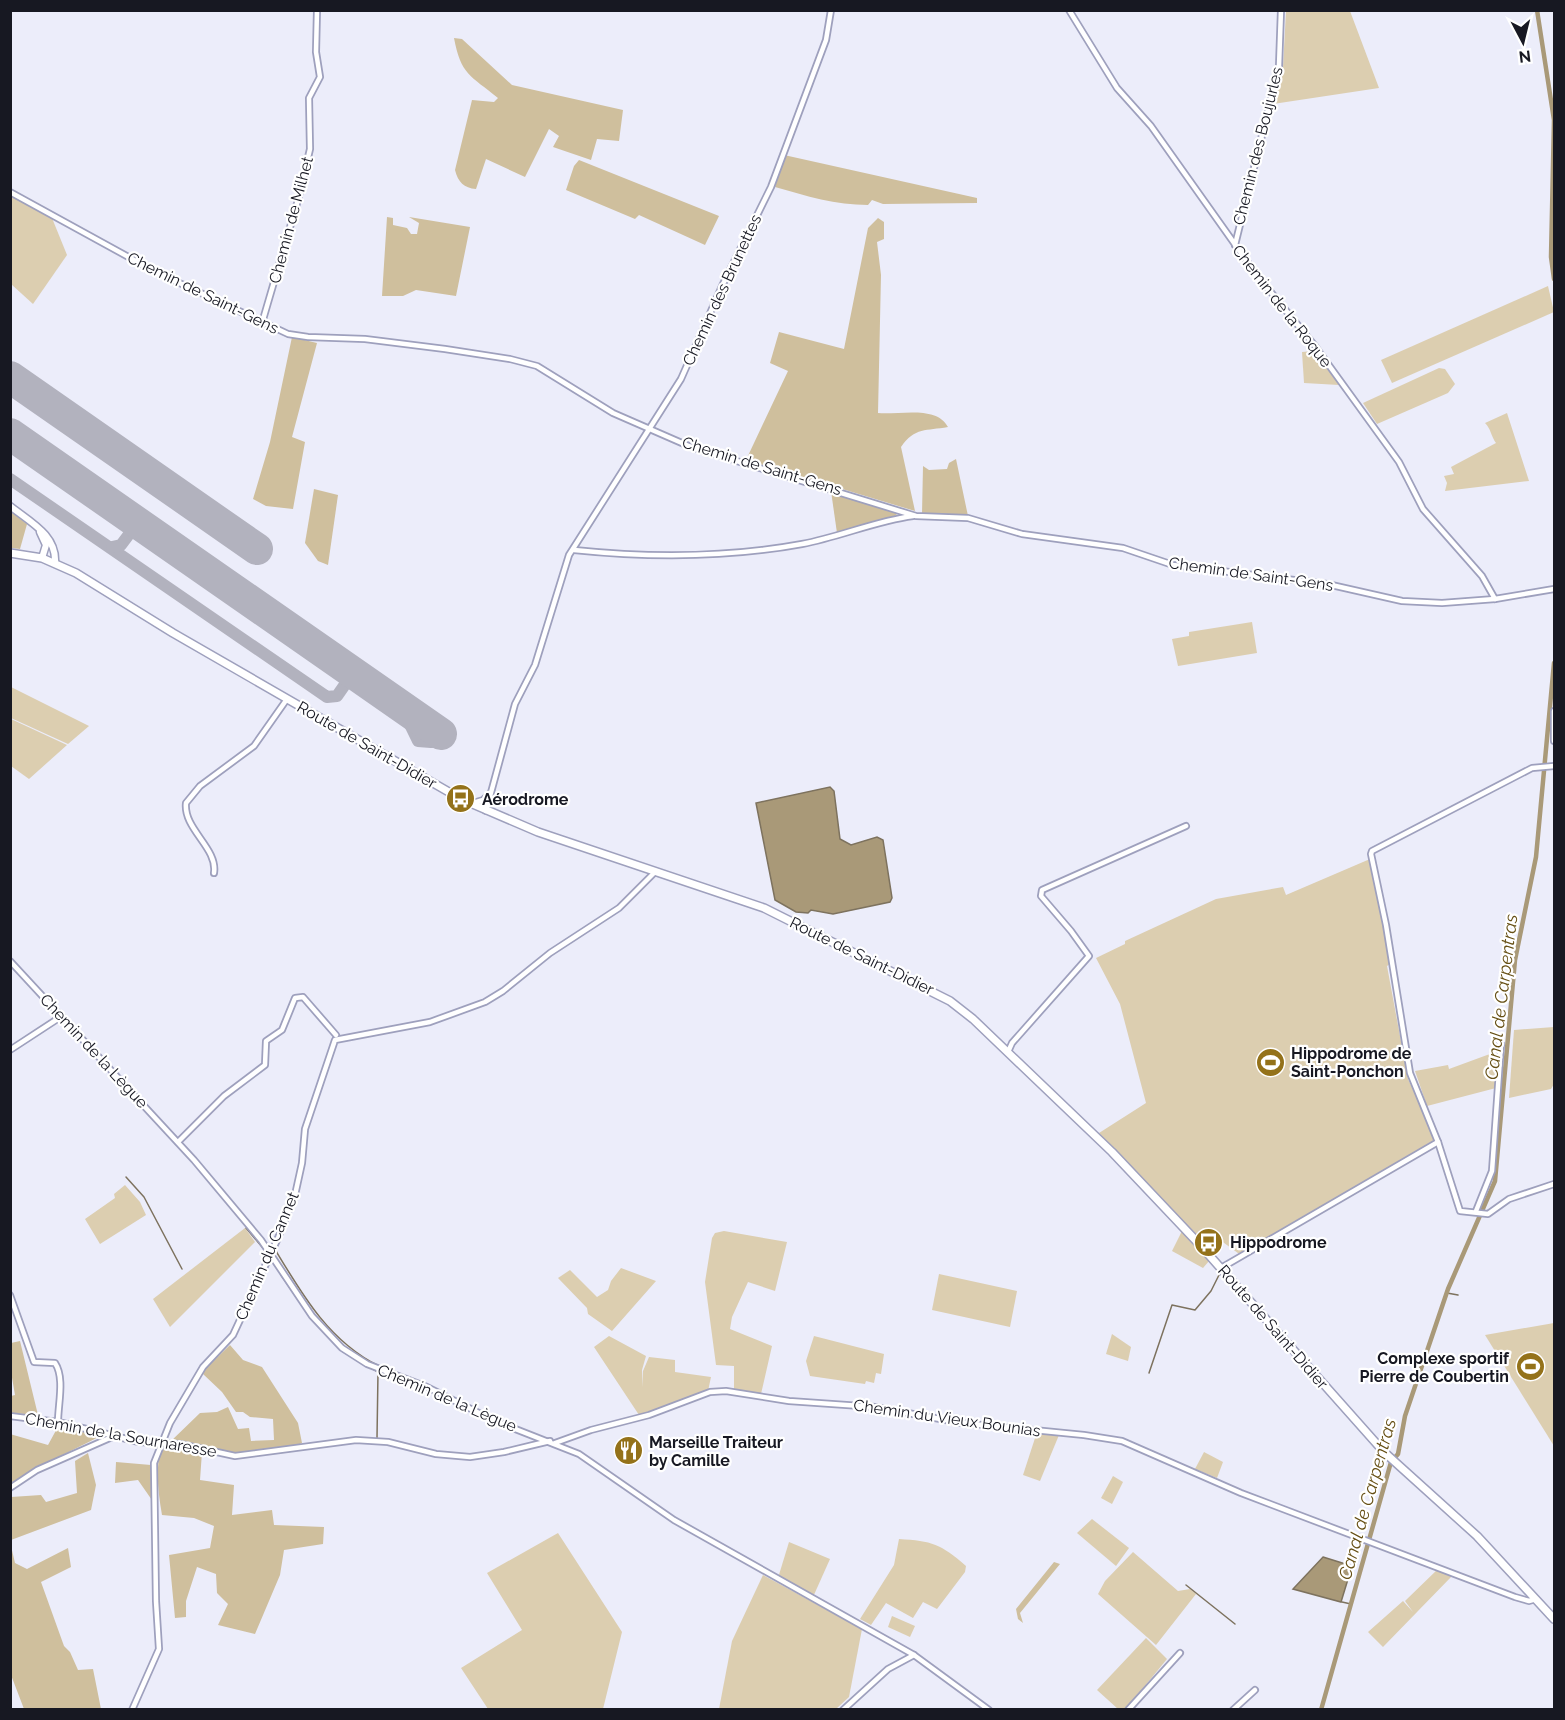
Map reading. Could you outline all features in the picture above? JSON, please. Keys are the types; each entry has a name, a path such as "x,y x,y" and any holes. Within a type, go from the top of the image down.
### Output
{"main road":[{"name":"Route de Saint-Didier","path":"10,553 42,558 55,563 287,699 484,810 547,836 764,908 907,977 950,1001 1008,1052 1112,1152 1394,1461 1477,1536 1554,1619"}],"street":[{"name":"Chemin de Milhet","path":"262,323 310,149 309,98 320,77 316,43 317,10"},
{"name":"Chemin des Brunettes","path":"484,810 515,704 535,665 569,555 681,379 714,302 771,187 826,40 831,10"},
{"name":"Chemin de la Roque","path":"1069,10 1117,88 1177,161 1235,245 1315,346 1399,462 1423,509 1482,576 1495,599"},
{"name":"Chemin des Boujurles","path":"1235,245 1279,66 1281,10"},
{"name":"Chemin de Saint-Gens","path":"10,192 154,272 288,334 365,339 510,359 537,366 613,413 691,447 916,516 968,518 1022,534 1123,548 1173,565 1327,584 1402,601 1442,603 1495,599 1554,590"},
{"path":"10,506 53,543 55,563"},
{"path":"574,550 649,556 720,555 803,544 894,519 916,516"},
{"path":"40,531 46,549 42,558"},
{"path":"214,873 213,858 188,818 186,803 201,786 254,746 287,699"},
{"path":"1554,711 1554,741"},
{"path":"1554,766 1532,768 1371,852 1386,925 1410,1073 1438,1142 1460,1211 1468,1213 1477,1211 1485,1214 1509,1199 1554,1184"},
{"path":"470,803 487,796"},
{"path":"1008,1052 1012,1043 1089,956 1041,896 1042,890 1186,826"},
{"name":"Chemin du Cannet","path":"132,1710 159,1649 156,1601 157,1509 153,1483 154,1463 160,1443 203,1367 233,1335 271,1252 295,1196 302,1163 305,1129 335,1040 430,1022 485,1002 503,991 550,953 619,908 655,872"},
{"name":"Chemin de la Lègue","path":"10,961 178,1142 271,1252 312,1316 342,1348 357,1359 427,1387 495,1421 579,1454 674,1520 914,1655 989,1710"},
{"path":"178,1142 224,1096 265,1065 266,1041 282,1030 295,998 303,998 310,1004 336,1035"},
{"path":"10,1050 62,1016"},
{"path":"1477,1211 1492,1171 1501,1065 1501,1044 1497,1040"},
{"path":"1221,1269 1438,1142"},
{"path":"10,1295 34,1362 55,1363 58,1366 60,1385 58,1422"},
{"name":"Chemin du Vieux Bounias","path":"552,1442 637,1419 718,1391 789,1401 875,1407 955,1422 1084,1434 1122,1441 1241,1493 1315,1519 1365,1541 1515,1597 1536,1599"},
{"name":"Chemin de la Sournaresse","path":"10,1416 58,1422 114,1437 248,1456 340,1441 371,1440 452,1457 470,1457 552,1442"},
{"path":"10,1488 37,1470 114,1437"},
{"path":"1128,1710 1179,1653"},
{"path":"843,1710 888,1670 914,1655"},
{"path":"1233,1710 1255,1690"}],"shaded area":[{"path":"1286,11 1350,11 1379,88 1273,104 1283,67"},
{"path":"454,38 462,39 512,85 623,110 619,141 597,139 591,160 553,147 559,136 549,129 525,177 486,159 476,189 465,186 455,170 472,100 494,102 498,98 468,73 460,60"},
{"path":"784,155 977,198 977,203 883,204 872,200 868,205 856,205 810,197 775,187"},
{"path":"579,160 719,216 705,245 639,215 635,219 566,190 574,166"},
{"path":"11,196 52,218 67,255 33,304 11,284"},
{"path":"387,217 393,218 393,225 407,228 411,234 417,234 419,223 409,217 470,227 456,296 416,290 403,296 382,296"},
{"path":"878,218 884,222 884,239 877,242 881,275 878,413 927,413 943,420 948,427 916,433 901,447 915,511 746,460 788,371 770,363 779,332 844,349 868,228"},
{"path":"1548,286 1554,312 1392,383 1381,360"},
{"path":"292,337 317,343 292,437 305,442 293,509 266,506 253,499 270,442"},
{"path":"1314,351 1339,385 1304,383 1302,352"},
{"path":"1439,368 1445,369 1455,384 1448,393 1377,424 1363,403"},
{"path":"1507,413 1529,481 1445,491 1447,483 1444,476 1454,474 1451,467 1496,443 1485,423"},
{"path":"956,459 968,516 922,514 923,466 929,470 947,469 949,463"},
{"path":"314,489 338,495 328,565 318,561 305,543"},
{"path":"831,491 898,513 894,517 837,533"},
{"path":"10,511 27,524 20,549 11,548"},
{"path":"1252,622 1257,653 1178,666 1172,639 1189,636 1189,632"},
{"path":"11,687 89,726 68,744 11,718"},
{"path":"11,719 67,745 29,779 11,766"},
{"path":"830,787 834,791 840,839 851,845 877,837 883,840 892,898 890,902 833,914 811,910 808,913 796,912 775,900 756,803"},
{"name":"Hippodrome de Saint-Ponchon","path":"1370,859 1390,964 1387,966 1408,1079 1434,1135 1433,1141 1242,1256 1220,1240 1205,1237 1201,1241 1099,1133 1146,1103 1120,1004 1096,958 1125,944 1125,941 1216,899 1283,887 1286,895"},
{"path":"1554,1027 1554,1084 1551,1089 1509,1098 1514,1030"},
{"path":"1498,1051 1496,1088 1427,1106 1415,1071 1448,1065 1449,1069"},
{"path":"125,1185 140,1202 146,1215 100,1244 85,1219 115,1198 114,1194"},
{"path":"245,1228 255,1242 170,1327 153,1299"},
{"path":"724,1231 787,1242 775,1291 748,1282 732,1317 730,1329 772,1346 761,1394 734,1389 734,1366 716,1365 705,1282 712,1238 715,1233"},
{"path":"1182,1231 1209,1261 1203,1268 1172,1251"},
{"path":"621,1268 656,1281 612,1331 588,1314 587,1308 558,1278 570,1270 597,1297 608,1290 611,1281"},
{"path":"939,1274 1017,1291 1010,1327 932,1310"},
{"name":"Complexe sportif Pierre de Coubertin","path":"1554,1323 1554,1446 1485,1335"},
{"path":"1112,1334 1131,1347 1128,1361 1106,1354"},
{"path":"609,1336 646,1356 642,1370 643,1387 643,1371 649,1357 675,1360 675,1372 711,1377 708,1391 639,1415 594,1347"},
{"path":"814,1336 884,1354 881,1374 876,1373 874,1383 866,1381 865,1384 810,1376 806,1361"},
{"path":"20,1341 38,1415 11,1413 11,1396 15,1395 11,1372 11,1343"},
{"path":"230,1345 243,1360 262,1367 298,1423 302,1443 287,1450 253,1455 219,1452 170,1442 200,1413 217,1412 228,1407 238,1429 249,1428 251,1441 274,1440 273,1419 250,1417 243,1412 236,1412 222,1392 203,1374 205,1369"},
{"path":"60,1423 102,1435 44,1464 11,1485 10,1434 48,1445"},
{"path":"1037,1432 1059,1435 1040,1481 1023,1475"},
{"path":"168,1444 202,1452 200,1480 234,1485 232,1515 272,1510 274,1525 324,1527 323,1544 284,1550 280,1575 255,1634 218,1625 228,1604 217,1593 216,1574 197,1567 186,1601 186,1617 175,1618 169,1555 210,1548 214,1526 194,1518 162,1515 158,1467 160,1450"},
{"path":"1204,1452 1223,1462 1217,1478 1195,1469"},
{"path":"88,1453 96,1485 91,1510 11,1540 11,1497 41,1495 46,1502 77,1493 75,1461"},
{"path":"116,1462 151,1465 154,1503 138,1480 115,1483"},
{"path":"1113,1476 1123,1482 1112,1504 1101,1498"},
{"path":"1092,1519 1129,1548 1116,1566 1077,1533"},
{"path":"558,1533 622,1632 603,1709 488,1709 461,1668 522,1630 487,1573"},
{"path":"899,1539 920,1541 943,1548 966,1566 965,1572 937,1609 923,1602 913,1618 886,1603 871,1625 860,1619 894,1565"},
{"path":"789,1542 830,1559 813,1597 778,1578"},
{"path":"11,1546 15,1563 27,1569 68,1548 71,1567 41,1582 64,1646 70,1652 78,1670 93,1669 101,1709 24,1709 11,1675"},
{"path":"1133,1552 1178,1591 1190,1589 1196,1594 1156,1645 1098,1594 1105,1581"},
{"path":"1323,1557 1352,1566 1341,1602 1293,1589"},
{"path":"1054,1562 1060,1564 1020,1613 1023,1623 1018,1619 1016,1609"},
{"path":"1439,1568 1452,1576 1383,1647 1368,1632 1403,1601 1413,1612 1405,1601"},
{"path":"763,1575 862,1629 849,1697 836,1709 719,1709 732,1641"},
{"path":"892,1616 915,1626 910,1637 888,1627"},
{"path":"1146,1638 1167,1659 1126,1709 1118,1709 1097,1690"}],"waterway":[{"name":"Canal de Carpentras","path":"1537,10 1554,120 1551,257 1554,279"},
{"name":"Canal de Carpentras","path":"1321,1710 1391,1462 1398,1454 1405,1416 1448,1289 1495,1181 1515,960 1536,857 1554,663"},
{"path":"126,1177 144,1197 182,1269"},
{"path":"246,1228 268,1254"},
{"path":"276,1251 308,1301 332,1331 362,1356 379,1366"},
{"path":"1149,1373 1172,1305 1195,1310 1211,1291 1220,1273 1252,1308"},
{"path":"281,1275 309,1315"},
{"path":"1447,1293 1458,1295"},
{"path":"312,1319 342,1351 378,1372 377,1438"},
{"path":"1186,1585 1235,1624"},
{"path":"1342,1602 1351,1604"}],"taxiway":[{"path":"10,479 327,697 337,696 353,673"},
{"path":"127,515 132,522 131,531"},
{"path":"112,547 121,545 133,529 145,528"},
{"path":"401,706 418,741 431,742 436,739 438,732"}],"runway":[{"path":"10,377 257,549"},
{"path":"10,434 441,734"}],"place":[{"name":"Aérodrome","path":"461,799"},
{"name":"Hippodrome de Saint-Ponchon","path":"1270,1062"},
{"name":"Hippodrome","path":"1209,1242"},
{"name":"Complexe sportif Pierre de Coubertin","path":"1530,1367"},
{"name":"Marseille Traiteur by Camille","path":"628,1451"}]}
